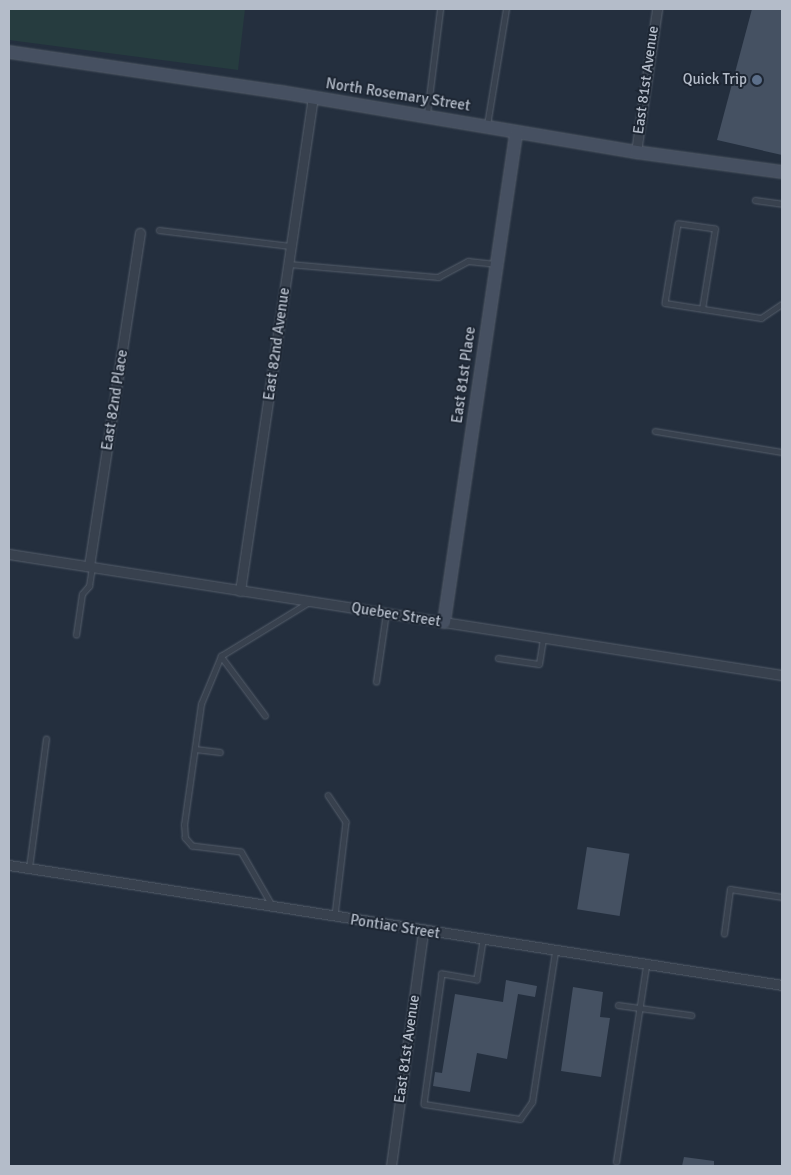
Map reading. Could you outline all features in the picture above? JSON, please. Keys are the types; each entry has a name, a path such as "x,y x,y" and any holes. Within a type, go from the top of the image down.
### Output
{"main road":[{"name":"North Rosemary Street","path":"9,52 426,116 516,133 636,152 782,172"},
{"name":"East 81st Place","path":"444,622 516,133"}],"street":[{"name":"East 81st Avenue","path":"636,152 657,9"},
{"name":"East 82nd Avenue","path":"240,591 313,98"},
{"name":"East 82nd Place","path":"91,567 140,232"},
{"name":"Quebec Street","path":"9,554 782,675"},
{"name":"Pontiac Street","path":"9,865 423,932 782,986"},
{"name":"East 81st Avenue","path":"391,1166 423,932"}],"lane":[{"path":"426,116 440,9"},
{"path":"487,126 506,9"},
{"path":"755,200 782,204"},
{"path":"702,309 715,229 678,224 664,303 702,309 761,318 782,304"},
{"path":"159,230 292,246"},
{"path":"289,264 438,277 468,261 497,264"},
{"path":"654,431 782,452"},
{"path":"76,635 82,594 89,586 91,567"},
{"path":"273,907 241,852 192,846 185,838 184,825 201,704 221,656 272,622 310,602"},
{"path":"376,682 386,613"},
{"path":"498,658 539,664 543,639"},
{"path":"221,656 265,715"},
{"path":"29,868 46,739"},
{"path":"195,749 220,752"},
{"path":"328,795 346,822 335,917"},
{"path":"724,934 730,890 782,897"},
{"path":"483,941 477,980 442,974 424,1104 520,1119 532,1102 555,952"},
{"path":"616,1162 646,966"},
{"path":"618,1005 691,1015"}],"green space":[{"path":"9,9 245,9 238,70 9,40"}],"building":[{"name":"Quick Trip","path":"752,9 782,9 782,155 717,140"},
{"path":"587,847 629,854 620,916 577,909"},
{"path":"506,980 537,986 535,997 518,994 507,1059 477,1053 470,1092 433,1086 435,1072 442,1073 455,994 503,1002"},
{"path":"573,987 603,992 600,1017 610,1018 601,1077 561,1071"},
{"path":"684,1157 714,1161 714,1166 682,1166"}],"place":[{"name":"Quick Trip","path":"757,80"}]}
